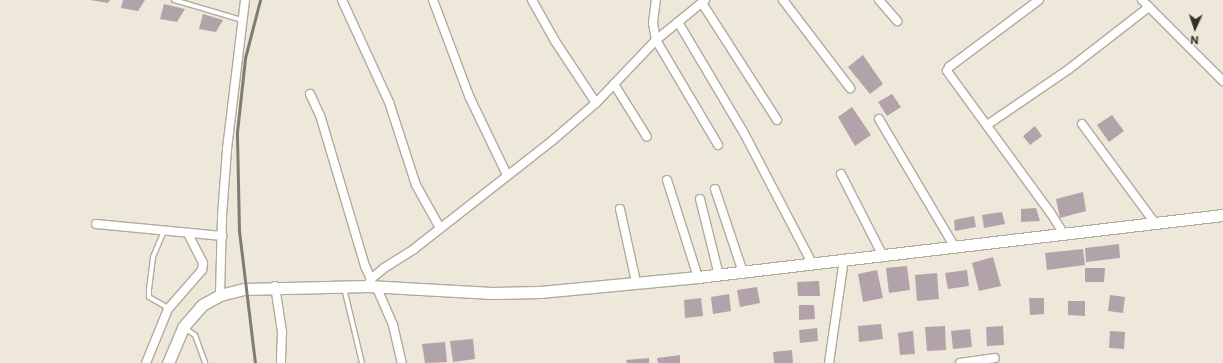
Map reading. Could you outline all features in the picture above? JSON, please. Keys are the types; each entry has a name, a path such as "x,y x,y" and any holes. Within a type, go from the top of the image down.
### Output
{"main road":[{"path":"168,363 183,327 202,304 220,295 244,288 372,284 534,292 720,275 882,254 1223,215"}],"street":[{"path":"220,295 227,149 245,0"},
{"path":"342,0 388,102 416,185 440,228"},
{"path":"433,0 469,96 507,175"},
{"path":"532,0 555,41 596,103"},
{"path":"656,0 653,23 656,40 718,145"},
{"path":"783,0 850,88"},
{"path":"879,0 897,21"},
{"path":"1039,0 949,67 949,77 1050,212 1063,233"},
{"path":"1142,0 1223,81"},
{"path":"372,284 596,103 656,40 703,1 777,120"},
{"path":"986,125 1069,69 1149,7"},
{"path":"678,22 745,135 812,263"},
{"path":"614,84 647,137"},
{"path":"310,94 320,115 365,266 392,325 402,363"},
{"path":"879,119 954,246"},
{"path":"1082,124 1155,223"},
{"path":"841,174 882,254"},
{"path":"667,180 698,277"},
{"path":"715,189 743,272"},
{"path":"700,199 720,275"},
{"path":"620,209 636,282"},
{"path":"96,224 222,236"},
{"path":"146,363 168,309 202,270 203,263 188,233"},
{"path":"829,363 844,259"},
{"path":"275,286 282,332 280,363"},
{"path":"960,363 995,358"}],"lane":[{"path":"174,0 242,20"},
{"path":"164,231 153,257 148,291 149,297 168,309"},
{"path":"343,286 362,363"},
{"path":"183,327 195,335 205,363"}],"building":[{"path":"90,0 110,0 108,3"},
{"path":"123,0 145,0 138,11 121,8"},
{"path":"164,4 185,9 177,22 160,19"},
{"path":"203,14 223,20 216,32 199,29"},
{"path":"863,55 883,84 870,94 848,67"},
{"path":"892,94 901,107 887,116 878,102"},
{"path":"852,107 871,135 855,146 838,117"},
{"path":"1112,115 1124,131 1109,142 1097,125"},
{"path":"1035,126 1042,136 1030,145 1023,136"},
{"path":"1083,192 1086,211 1060,218 1056,199"},
{"path":"1036,208 1040,221 1021,222 1021,209"},
{"path":"1002,212 1005,224 984,228 982,215"},
{"path":"974,216 976,227 955,231 954,220"},
{"path":"1119,244 1120,258 1086,262 1085,248"},
{"path":"1083,249 1085,265 1047,270 1045,253"},
{"path":"993,257 1001,286 979,291 972,263"},
{"path":"907,266 910,290 889,293 886,268"},
{"path":"1085,268 1105,268 1104,282 1085,282"},
{"path":"877,270 883,298 863,302 858,274"},
{"path":"967,270 969,286 948,289 945,273"},
{"path":"937,273 939,299 917,301 915,275"},
{"path":"819,281 820,296 798,296 797,282"},
{"path":"757,287 760,303 740,307 737,290"},
{"path":"729,294 731,311 713,314 711,297"},
{"path":"1110,295 1125,297 1123,313 1108,311"},
{"path":"701,298 703,316 685,318 684,300"},
{"path":"1029,298 1044,298 1044,314 1030,315"},
{"path":"1068,301 1085,301 1085,316 1068,315"},
{"path":"799,305 814,305 815,319 799,320"},
{"path":"881,324 883,339 859,342 858,326"},
{"path":"945,326 946,350 927,351 925,327"},
{"path":"1003,326 1004,345 987,346 986,327"},
{"path":"817,328 818,341 800,343 799,330"},
{"path":"970,329 972,347 953,349 951,331"},
{"path":"913,331 915,354 900,355 898,333"},
{"path":"1110,331 1125,332 1124,349 1109,348"},
{"path":"473,339 475,359 453,362 450,341"},
{"path":"445,342 447,362 425,363 422,344"},
{"path":"792,350 793,363 774,363 773,352"},
{"path":"680,355 680,363 658,363 657,358"},
{"path":"649,358 649,363 627,363 626,360"}],"railway":[{"path":"255,363 239,231 237,132 245,58 260,0"}]}
